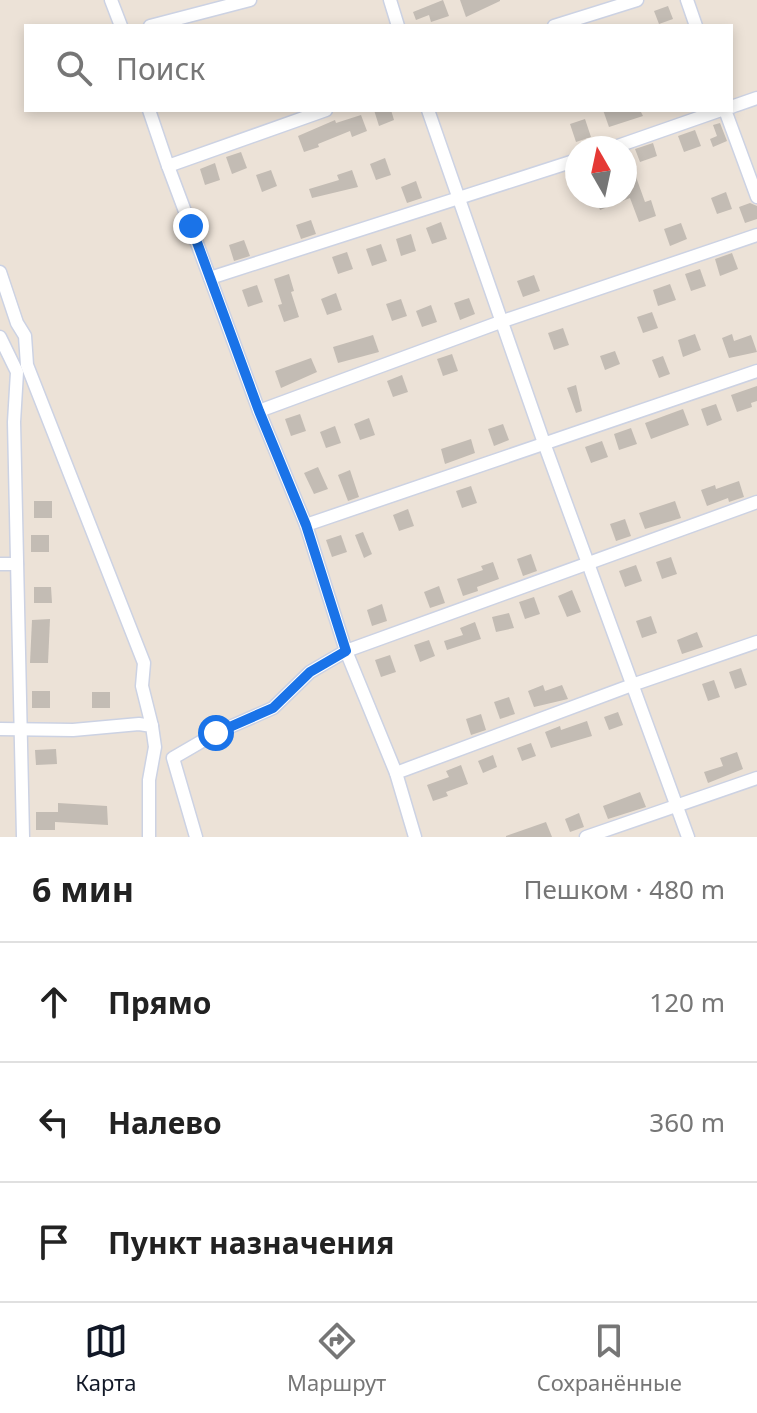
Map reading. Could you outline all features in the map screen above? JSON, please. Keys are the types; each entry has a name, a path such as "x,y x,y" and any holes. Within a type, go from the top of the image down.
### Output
{"street":[{"path":"111,0 120,24"},
{"path":"158,24 250,0"},
{"path":"390,0 397,24"},
{"path":"560,24 637,0"},
{"path":"687,0 695,24"},
{"path":"733,106 757,98"},
{"path":"150,112 259,411 306,525 346,651 396,773 415,837"},
{"path":"168,166 320,112"},
{"path":"429,112 544,443 688,837"},
{"path":"637,139 717,112"},
{"path":"724,112 757,197"},
{"path":"210,278 565,164"},
{"path":"259,411 503,321 757,235"},
{"path":"0,272 17,323 25,336 27,365 144,663 145,725 155,747 149,780 149,837"},
{"path":"0,337 17,372 14,422 23,837"},
{"path":"306,525 757,371"},
{"path":"149,780 173,758 216,733 273,708 310,672 346,651 757,502"},
{"path":"0,564 17,564"},
{"path":"396,773 757,642"},
{"path":"0,729 73,730 145,725"},
{"path":"173,758 196,837"},
{"path":"586,837 757,778"}],"building":[{"path":"443,0 449,16 431,22 429,15 416,20 413,12"},
{"path":"460,0 500,0 500,1 466,17"},
{"path":"668,6 673,19 659,24 654,11"},
{"path":"375,112 392,112 394,120 379,126"},
{"path":"604,112 641,112 643,116 609,127"},
{"path":"361,115 367,131 352,137 350,131 304,152 298,136 335,120 336,123"},
{"path":"585,119 591,136 574,136 570,124"},
{"path":"720,123 727,141 713,147 710,139 717,136 713,125"},
{"path":"695,130 701,146 684,152 678,136"},
{"path":"653,143 657,156 640,162 637,148"},
{"path":"241,152 247,168 232,174 226,157"},
{"path":"385,158 391,175 376,180 370,164"},
{"path":"215,163 220,180 205,185 200,169"},
{"path":"271,170 277,186 262,192 256,175"},
{"path":"352,170 358,187 312,198 309,189 339,180 337,175"},
{"path":"637,180 645,202 651,200 656,216 639,222 634,208 637,208"},
{"path":"416,181 422,198 407,203 401,187"},
{"path":"726,192 732,209 717,214 711,198"},
{"path":"750,203 757,206 757,219 745,223 739,207"},
{"path":"311,220 316,234 301,239 296,225"},
{"path":"441,222 447,239 432,244 426,228"},
{"path":"681,223 687,239 670,246 664,229"},
{"path":"411,234 416,251 401,256 396,239"},
{"path":"244,240 250,256 234,261 229,245"},
{"path":"381,244 387,261 372,266 366,249"},
{"path":"347,252 353,269 338,274 332,257"},
{"path":"732,253 738,269 720,276 715,259"},
{"path":"700,269 706,286 691,291 685,274"},
{"path":"289,274 299,317 284,322 274,279"},
{"path":"534,275 540,291 523,297 517,281"},
{"path":"670,284 676,300 658,306 653,290"},
{"path":"257,285 263,302 248,307 242,290"},
{"path":"336,293 342,310 327,315 321,299"},
{"path":"469,298 475,314 460,320 454,303"},
{"path":"401,299 407,316 392,321 386,304"},
{"path":"431,305 437,322 422,327 416,311"},
{"path":"652,312 658,328 643,333 637,317"},
{"path":"563,328 569,345 554,350 548,333"},
{"path":"695,334 701,350 683,357 678,340"},
{"path":"732,334 734,341 751,335 757,352 729,358 722,338"},
{"path":"373,335 379,352 338,363 333,347"},
{"path":"615,351 620,364 605,370 600,356"},
{"path":"452,354 458,371 443,376 437,359"},
{"path":"663,356 670,374 659,378 652,360"},
{"path":"311,358 317,372 281,388 275,371"},
{"path":"402,375 408,392 393,397 387,381"},
{"path":"576,385 582,411 576,413 567,388"},
{"path":"757,386 757,401 751,403 752,407 737,412 731,395"},
{"path":"716,404 722,420 707,426 701,409"},
{"path":"683,409 689,425 651,439 645,423"},
{"path":"300,414 306,431 291,436 285,419"},
{"path":"369,418 375,435 360,440 354,424"},
{"path":"503,424 509,440 494,446 488,429"},
{"path":"335,426 341,443 326,448 320,432"},
{"path":"631,428 637,444 619,450 614,434"},
{"path":"471,439 475,453 445,464 441,449"},
{"path":"602,441 608,457 591,463 585,447"},
{"path":"318,467 328,489 314,494 304,473"},
{"path":"350,470 359,497 348,501 338,475"},
{"path":"739,481 744,497 729,502 728,498 707,506 701,490 715,485 716,489"},
{"path":"471,486 477,503 462,508 456,491"},
{"path":"34,501 52,501 52,518 34,518"},
{"path":"675,501 681,518 645,529 639,513"},
{"path":"408,509 414,526 399,531 393,515"},
{"path":"625,519 631,536 616,541 610,524"},
{"path":"363,532 372,554 364,558 355,535"},
{"path":"31,535 49,535 49,552 31,552"},
{"path":"341,535 347,552 332,557 326,540"},
{"path":"531,554 537,571 523,576 517,559"},
{"path":"671,557 677,574 662,579 656,562"},
{"path":"493,562 499,579 463,596 457,579 483,570 481,566"},
{"path":"636,565 642,581 625,587 619,571"},
{"path":"439,586 445,603 430,608 424,592"},
{"path":"34,587 51,587 52,603 34,603"},
{"path":"572,590 581,612 567,617 558,596"},
{"path":"534,597 540,614 525,619 519,602"},
{"path":"382,604 387,621 372,626 367,610"},
{"path":"509,613 514,628 496,632 492,617"},
{"path":"651,616 657,633 642,638 636,621"},
{"path":"50,619 48,663 30,663 32,620"},
{"path":"475,622 481,639 447,650 444,641 463,635 460,628"},
{"path":"697,632 703,647 682,654 677,640"},
{"path":"429,640 435,656 420,662 414,645"},
{"path":"390,655 396,672 381,677 375,660"},
{"path":"741,668 747,685 735,689 729,672"},
{"path":"714,680 720,697 708,701 702,684"},
{"path":"543,685 545,691 562,685 568,699 534,707 528,691"},
{"path":"32,691 50,691 50,708 32,708"},
{"path":"92,692 110,692 110,708 92,708"},
{"path":"509,697 515,714 500,719 494,702"},
{"path":"618,712 623,725 609,730 604,717"},
{"path":"481,714 486,730 471,735 466,719"},
{"path":"587,721 592,736 551,748 545,732"},
{"path":"531,743 536,756 522,761 517,748"},
{"path":"56,749 57,764 36,765 35,750"},
{"path":"737,752 743,769 708,783 704,772 723,766 720,758"},
{"path":"493,755 497,767 483,773 478,761"},
{"path":"461,765 468,784 446,792 448,796 433,801 427,785 449,777 446,771"},
{"path":"640,792 646,807 608,819 603,806"},
{"path":"58,803 107,806 108,825 55,822 55,830 36,830 36,812 58,812"},
{"path":"579,813 584,827 570,832 565,819"},
{"path":"546,822 552,837 506,837 506,836"}],"route":[{"path":"191,226 259,411 306,525 346,651 310,672 280,704 216,733"}]}
